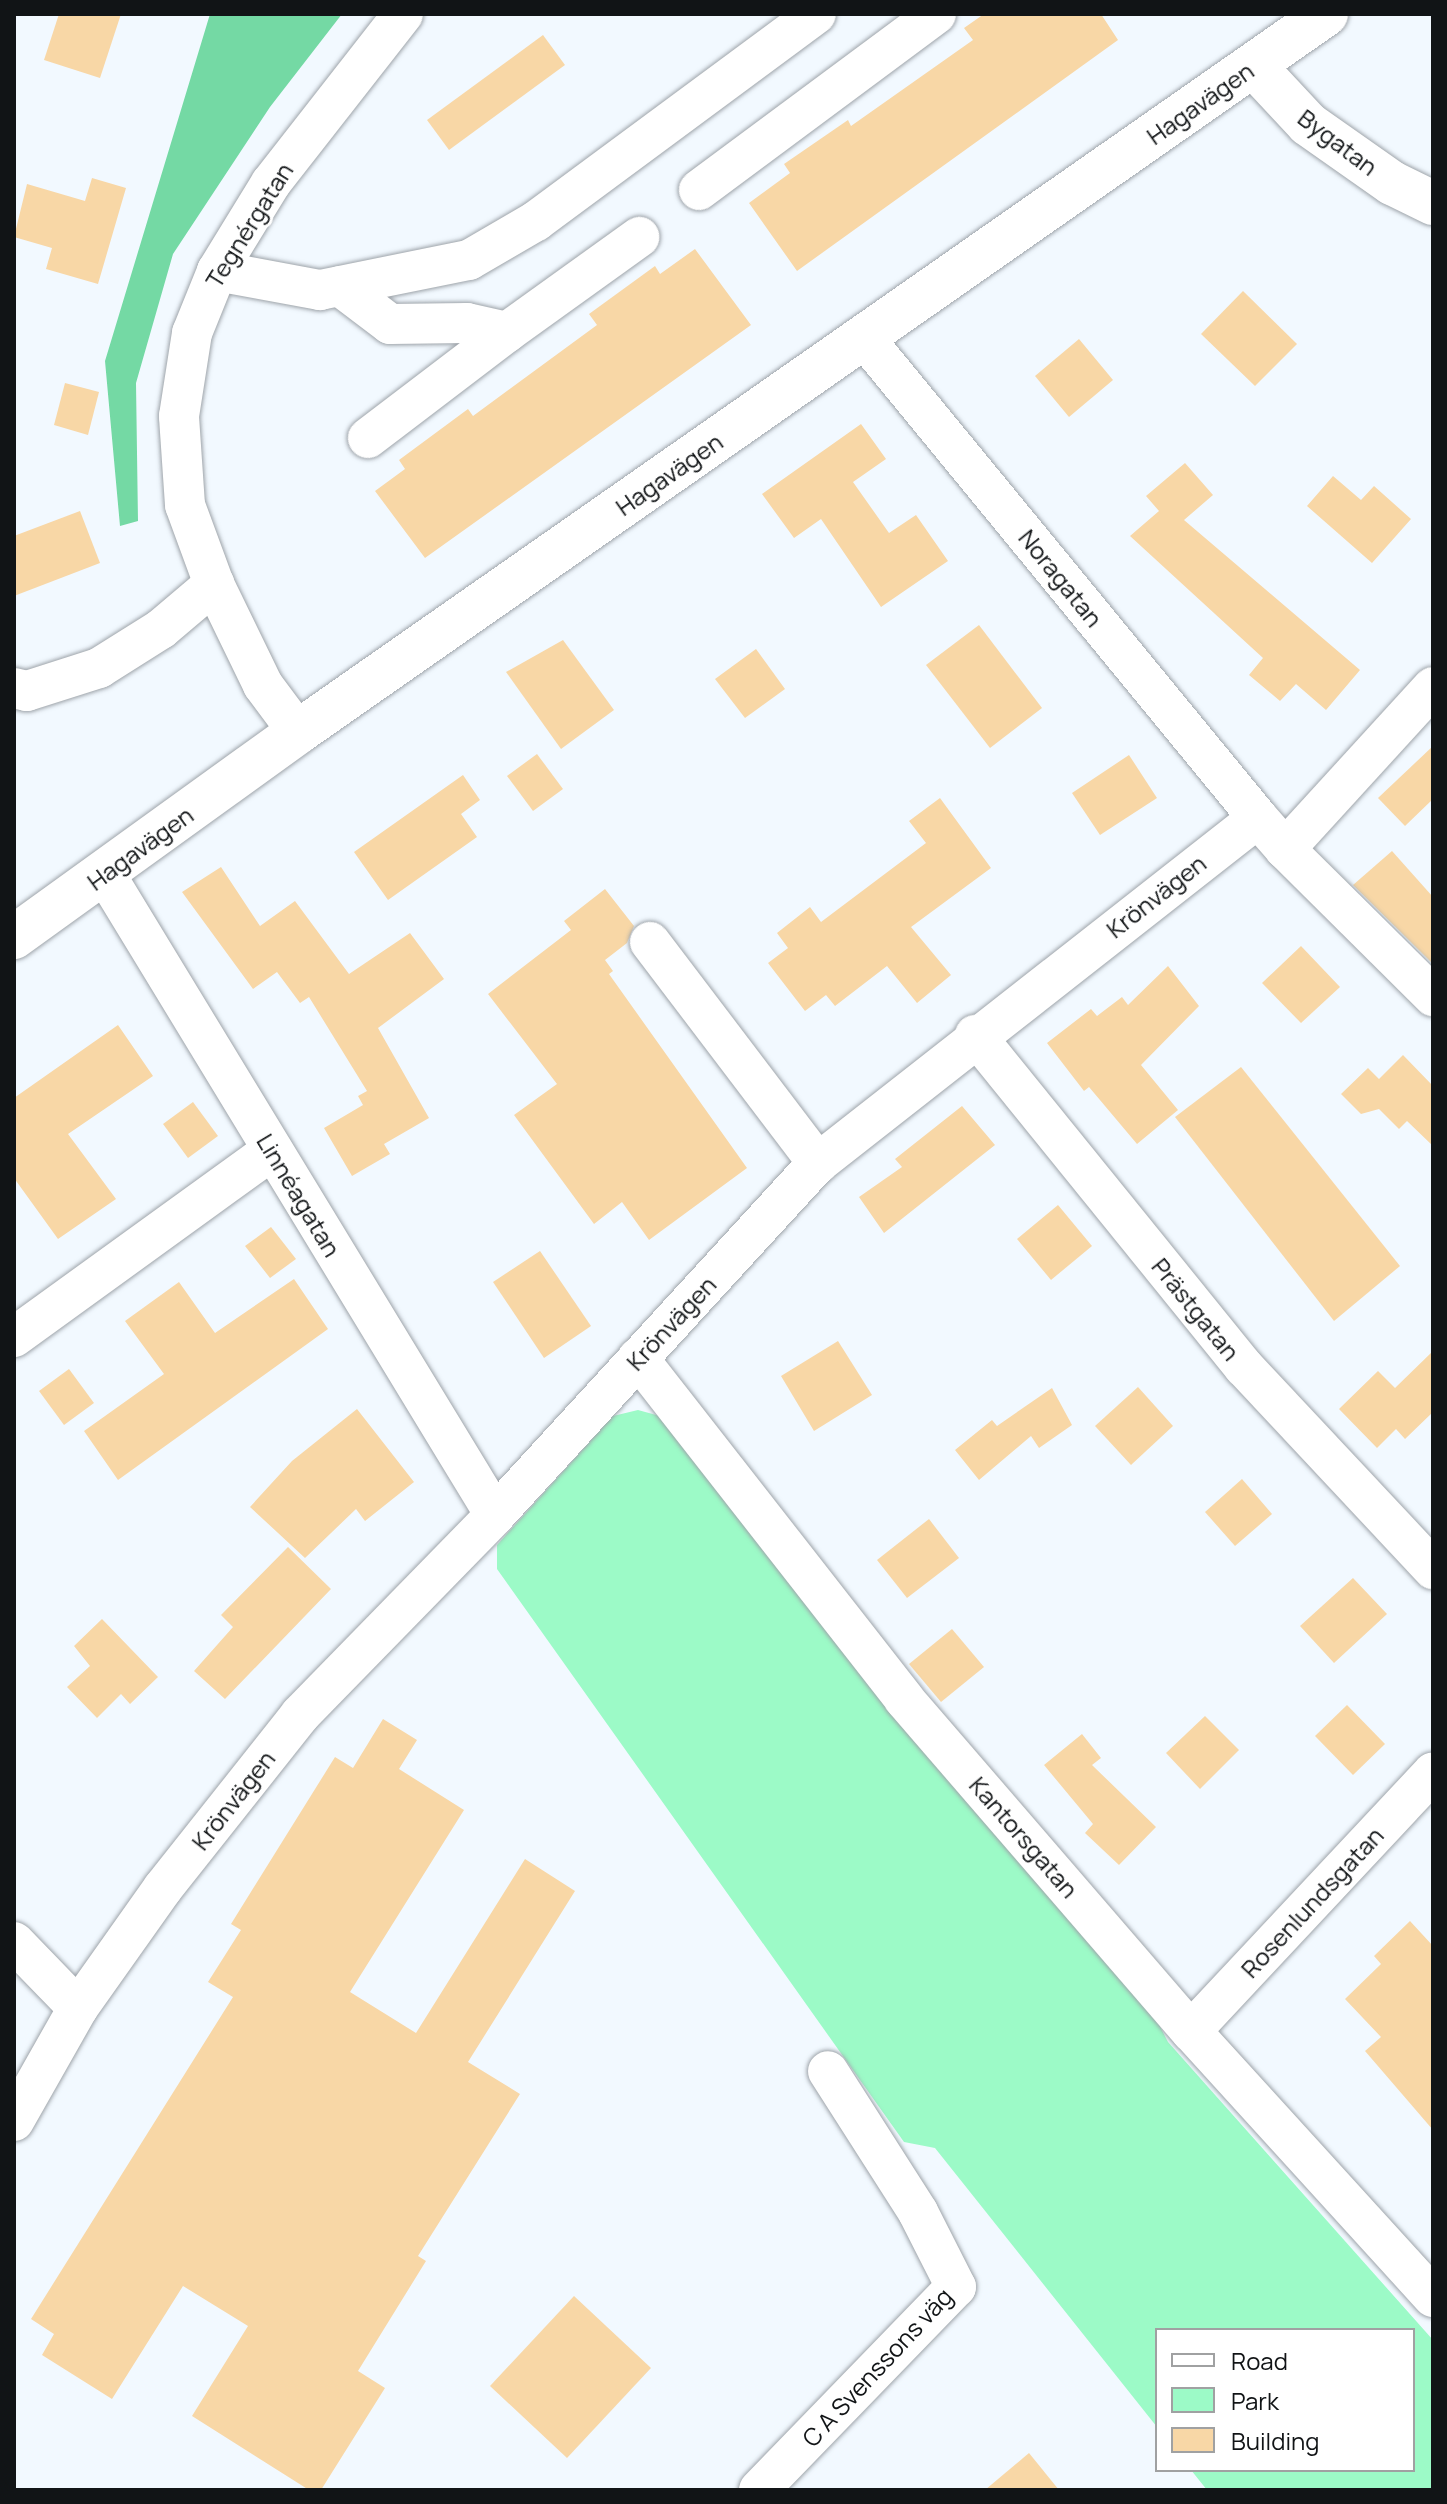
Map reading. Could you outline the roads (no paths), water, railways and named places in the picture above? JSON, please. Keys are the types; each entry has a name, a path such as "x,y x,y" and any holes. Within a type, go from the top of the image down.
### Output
{"street":[{"name":"Tegnérgatan","path":"298,732 263,685 214,584 185,505 179,416 192,333 217,271 271,183 403,14"},
{"path":"217,271 320,290 469,260 536,221 816,14"},
{"path":"699,190 936,14"},
{"name":"Hagavägen","path":"14,937 298,732 865,339 1326,14"},
{"name":"Bygatan","path":"1254,66 1308,124 1392,183 1433,203"},
{"path":"368,438 639,237"},
{"path":"340,286 390,324 467,323 507,332"},
{"name":"Noragatan","path":"865,339 1258,818"},
{"path":"14,688 27,691 99,668 161,629 214,584"},
{"path":"1285,849 1433,687"},
{"path":"1258,818 1285,849 1433,996"},
{"name":"Krönvägen","path":"14,2121 78,2008 163,1888 300,1715 495,1515 818,1163 975,1035 1258,818"},
{"name":"Linnéagatan","path":"105,874 495,1515"},
{"path":"650,942 818,1163"},
{"name":"Prästgatan","path":"975,1035 1244,1367 1433,1569"},
{"path":"14,1337 272,1150"},
{"name":"Kantorsgatan","path":"638,1358 904,1699 1191,2031 1433,2297"},
{"name":"Rosenlundsgatan","path":"1191,2031 1433,1772"},
{"path":"14,1942 78,2008"},
{"name":"C A Svenssons väg","path":"759,2490 956,2287 918,2212 828,2071"}]}
